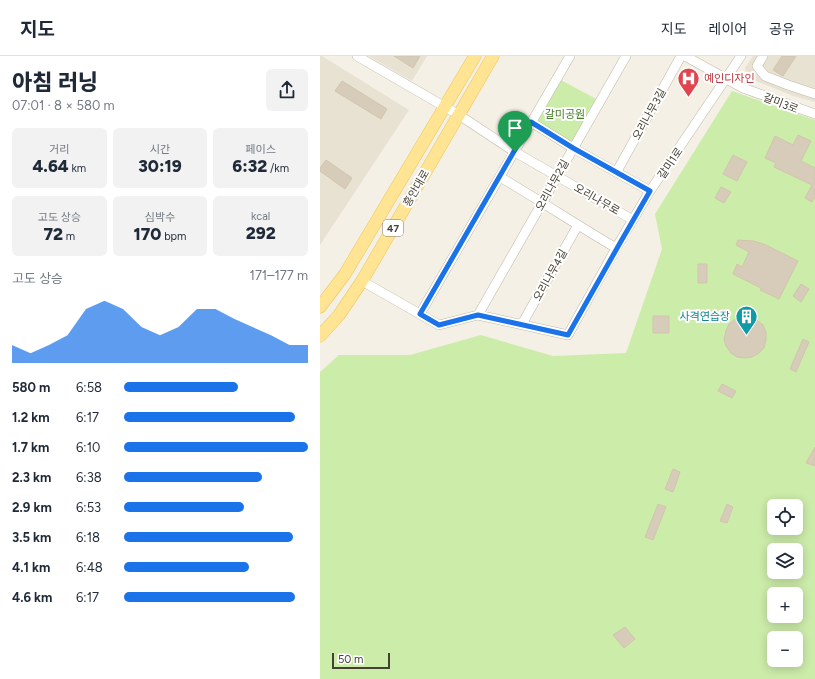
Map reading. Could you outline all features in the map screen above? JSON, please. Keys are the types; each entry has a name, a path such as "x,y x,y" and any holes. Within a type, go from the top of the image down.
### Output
{"main road":[{"name":"흥안대로","path":"320,307 345,274 475,56"},
{"name":"흥안대로","path":"320,336 339,315 362,281 493,56"},
{"path":"460,83 473,91"}],"street":[{"name":"오리나무로","path":"357,56 459,115 515,152 633,220"},
{"path":"420,314 570,56"},
{"name":"오리나무2길","path":"478,315 626,56"},
{"name":"오리나무3길","path":"617,171 681,56"},
{"name":"갈미3로","path":"684,56 743,88 815,114"},
{"name":"갈미1로","path":"522,324 568,335 616,248 650,191 727,79 741,56"},
{"path":"763,56 757,66 765,76 815,94"},
{"path":"531,122 573,148 617,171 650,191"},
{"path":"500,177 616,248"},
{"name":"오리나무4길","path":"522,324 578,225"},
{"path":"362,281 439,325 478,315 522,324"}],"shaded area":[{"path":"320,56 409,110 320,245"},
{"path":"369,56 427,56 412,81"},
{"path":"753,56 815,56 815,102 793,96 749,78 745,68"}],"green space":[{"name":"갈미공원","path":"557,78 600,101 573,148 531,122"},
{"path":"732,91 815,120 815,679 320,679 320,372 339,355 410,355 481,335 553,356 626,353 662,249 655,214"}],"building":[{"path":"394,56 420,56 413,68"},
{"path":"782,56 796,56 783,76 773,70"},
{"path":"342,81 387,109 381,119 335,91"},
{"path":"798,135 811,141 801,161 815,168 815,197 812,202 805,198 812,185 774,167 776,163 765,158 775,136 793,145"},
{"path":"733,155 747,162 737,181 723,174"},
{"path":"326,160 352,178 345,189 320,171 320,168"},
{"path":"721,187 731,192 724,203 715,198"},
{"path":"738,240 754,241 766,245 798,261 779,299 733,274 737,264 742,267 749,252 736,245"},
{"path":"698,264 707,264 707,283 698,283"},
{"path":"801,284 809,289 801,302 793,296"},
{"name":"사격연습장","path":"746,315 757,320 763,325 766,332 766,340 764,348 759,353 752,357 745,358 737,357 731,353 726,346 724,339 729,324 735,319"},
{"path":"653,316 669,316 669,333 653,333"},
{"path":"803,339 809,342 796,372 790,369"},
{"path":"722,384 736,391 732,398 718,391"},
{"path":"815,447 815,466 806,463"},
{"path":"673,469 680,472 673,492 665,489"},
{"path":"658,504 666,507 653,540 645,537"},
{"path":"727,504 733,507 727,523 720,521"},
{"path":"625,627 635,639 624,648 613,635"}],"place":[{"name":"예인디자인","path":"688,98"},
{"name":"사격연습장","path":"746,336"}],"route":[{"path":"531,122 573,148 617,171 650,191 568,335 478,315 439,325 420,314 515,152 531,122"}]}
